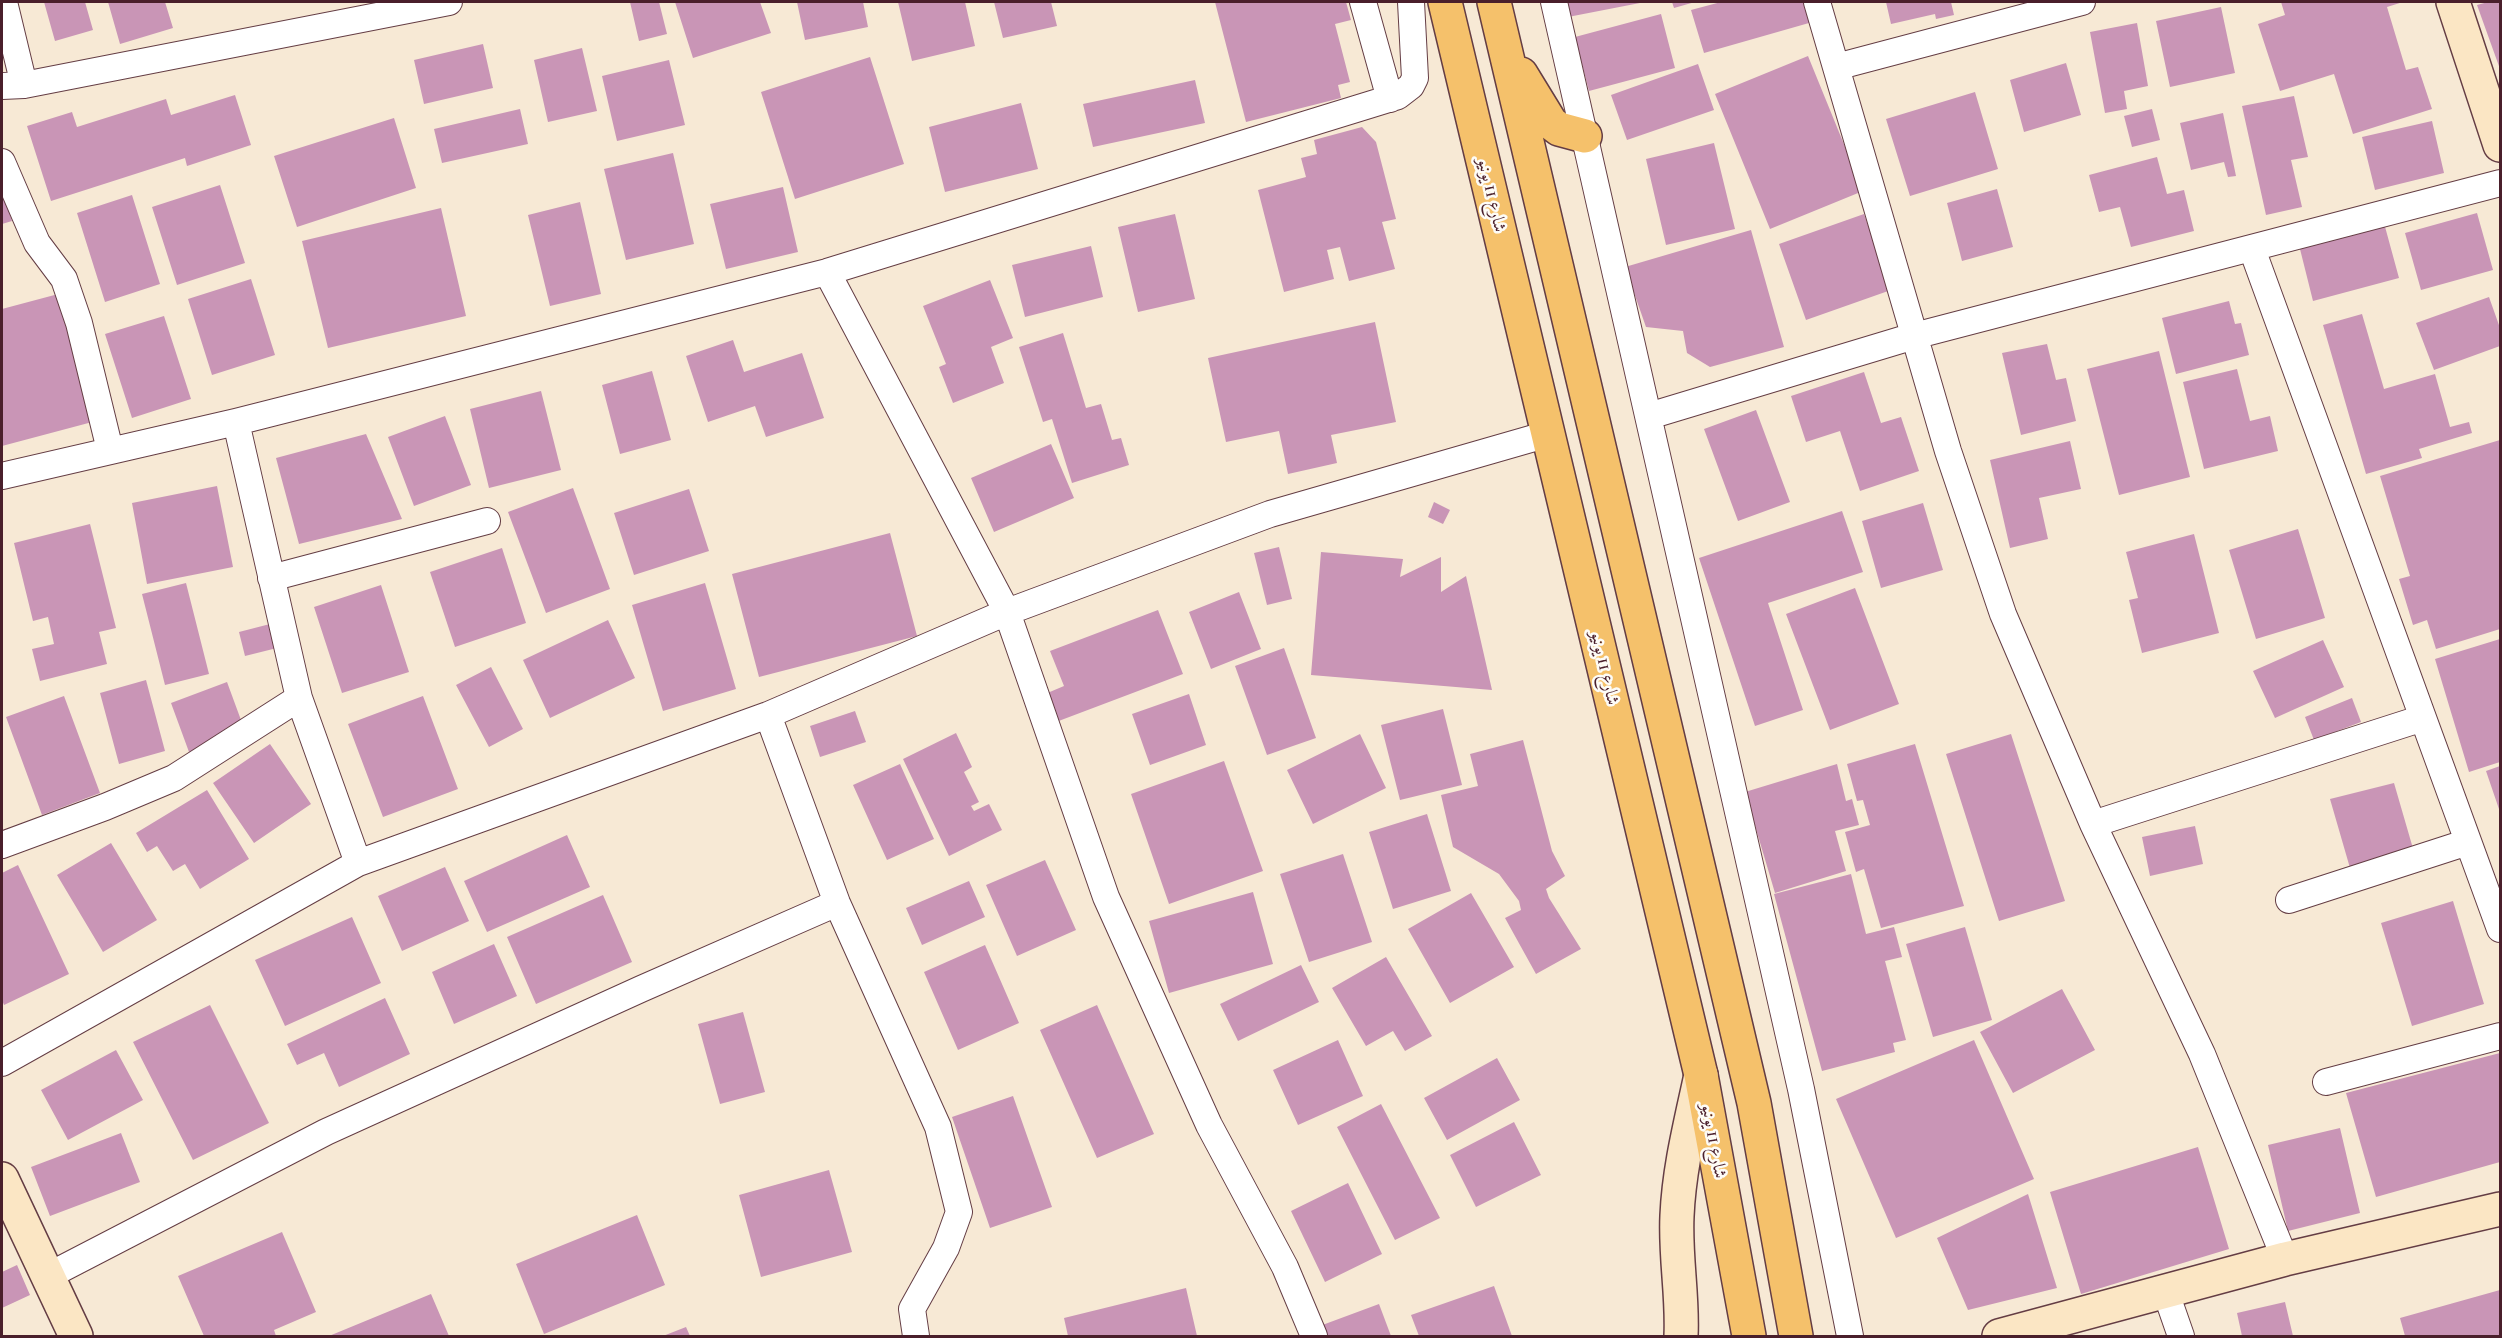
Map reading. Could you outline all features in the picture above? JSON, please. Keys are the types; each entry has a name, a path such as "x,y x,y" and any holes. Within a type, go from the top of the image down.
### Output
{"highway":[{"name":"شارع 11 يونيو","path":"1445,2 1701,1075 1749,1336"},
{"path":"1494,2 1754,1103 1796,1336"},
{"path":"1504,46 1551,123 1559,129 1585,136"}],"main road":[{"path":"2453,2 2500,145"},
{"path":"1681,1336 1683,1305 1678,1254 1678,1195 1683,1156 1701,1075"},
{"path":"2,1179 76,1336"},
{"path":"1999,1336 2285,1258 2500,1209"}],"street":[{"path":"4,2 13,86 449,2"},
{"path":"1363,2 1390,99"},
{"path":"2,476 236,423 827,272 1390,99 1406,92 1415,78 1411,2"},
{"path":"1554,2 1801,1089 1850,1336"},
{"path":"1817,2 1951,462 2003,614 2093,824 2202,1054 2285,1258"},
{"path":"1836,67 2082,2"},
{"path":"2,162 37,243 64,279 79,323 110,450"},
{"path":"1649,416 1914,336 2500,183"},
{"path":"2252,249 2500,929"},
{"path":"827,272 1007,612 1107,897 1209,1125 1285,1267 1314,1336"},
{"path":"236,423 299,698 358,863"},
{"path":"2,1063 358,863 768,715 1007,612 1270,514 1548,434"},
{"path":"271,578 487,521"},
{"path":"2,845 105,807 174,778 299,698"},
{"path":"768,715 837,903 938,1127 959,1212 946,1248 912,1309 916,1336"},
{"path":"2093,824 2423,718"},
{"path":"2289,900 2468,842"},
{"path":"48,1276 326,1132 837,903"},
{"path":"2326,1082 2500,1036"},
{"path":"2166,1290 2181,1336"}],"building":[{"path":"44,2 85,2 93,30 55,41"},
{"path":"108,2 165,2 173,28 120,44"},
{"path":"630,2 659,2 667,34 639,41"},
{"path":"675,2 760,2 771,33 693,58"},
{"path":"797,2 863,2 868,27 805,40"},
{"path":"898,2 965,2 975,46 912,61"},
{"path":"994,2 1051,2 1057,26 1003,38"},
{"path":"1215,2 1346,2 1351,20 1335,24 1350,82 1338,85 1341,98 1246,122"},
{"path":"1565,2 1640,2 1640,3 1568,17"},
{"path":"1672,2 1695,2 1674,8"},
{"path":"1721,2 1810,2 1816,21 1704,53 1691,10"},
{"path":"1886,2 1951,2 1954,15 1936,19 1935,14 1891,24"},
{"path":"2281,2 2403,2 2387,7 2406,70 2418,67 2432,109 2353,134 2334,74 2280,91 2258,24 2285,15"},
{"path":"2500,2 2500,69 2477,5"},
{"path":"2221,7 2235,73 2170,87 2156,21"},
{"path":"1661,14 1675,68 1589,91 1575,37"},
{"path":"2137,23 2148,86 2124,91 2127,109 2105,113 2090,32"},
{"path":"483,44 493,88 424,104 414,60"},
{"path":"582,48 597,111 548,122 534,60"},
{"path":"1808,56 1863,191 1770,229 1715,94"},
{"path":"870,57 904,164 795,199 761,92"},
{"path":"669,60 685,125 617,141 602,76"},
{"path":"2066,63 2081,115 2024,132 2010,80"},
{"path":"1698,64 1714,110 1627,140 1611,95"},
{"path":"1195,80 1205,123 1093,147 1083,104"},
{"path":"1975,92 1998,169 1910,196 1886,119"},
{"path":"235,95 251,145 187,166 185,158 51,201 27,126 72,112 77,127 166,99 171,115"},
{"path":"2294,96 2308,157 2291,160 2302,207 2266,215 2242,106"},
{"path":"1021,103 1038,169 945,192 929,127"},
{"path":"520,109 528,144 442,163 434,129"},
{"path":"2152,109 2160,140 2132,147 2124,116"},
{"path":"2223,113 2236,176 2228,177 2224,162 2191,170 2180,123"},
{"path":"394,118 416,188 297,227 274,156"},
{"path":"2432,121 2444,173 2375,190 2362,137"},
{"path":"1362,127 1376,142 1396,219 1382,222 1395,269 1349,281 1340,247 1327,250 1334,279 1284,292 1258,190 1306,177 1301,158 1317,154 1314,140"},
{"path":"1714,143 1735,229 1666,245 1646,159"},
{"path":"673,153 694,244 626,260 604,169"},
{"path":"2157,157 2167,194 2184,190 2194,231 2131,247 2120,207 2099,212 2089,175"},
{"path":"220,185 245,263 177,285 152,207"},
{"path":"783,187 798,252 726,269 710,204"},
{"path":"1997,189 2013,247 1962,261 1947,203"},
{"path":"2,190 12,221 2,224"},
{"path":"132,195 160,284 105,302 77,213"},
{"path":"580,202 601,294 550,306 528,215"},
{"path":"441,208 466,316 328,348 302,241"},
{"path":"2477,213 2493,270 2421,290 2405,233"},
{"path":"1175,214 1195,299 1138,312 1118,227"},
{"path":"1864,214 1891,290 1806,320 1779,244"},
{"path":"2384,223 2399,278 2313,301 2299,245"},
{"path":"1751,230 1784,347 1710,367 1687,353 1683,331 1646,327 1625,267"},
{"path":"1091,246 1103,297 1025,317 1012,265"},
{"path":"251,279 275,355 212,375 188,299"},
{"path":"990,280 1013,338 991,347 1004,383 953,403 939,367 946,364 923,306"},
{"path":"62,293 96,421 2,446 2,309"},
{"path":"2489,297 2500,328 2500,346 2434,370 2416,323"},
{"path":"2229,301 2235,324 2241,323 2249,355 2176,374 2162,318"},
{"path":"2362,314 2384,389 2435,374 2450,427 2469,422 2472,433 2419,449 2422,458 2366,474 2323,325"},
{"path":"164,316 191,399 132,418 105,334"},
{"path":"1375,322 1396,422 1331,435 1337,463 1288,474 1279,431 1226,442 1208,358"},
{"path":"1063,333 1086,408 1101,404 1112,440 1121,438 1129,465 1072,483 1052,419 1043,422 1019,347"},
{"path":"733,340 744,372 802,353 824,418 766,437 755,406 708,422 686,356"},
{"path":"2047,344 2056,380 2066,378 2076,421 2021,435 2002,353"},
{"path":"2159,351 2190,477 2119,495 2087,369"},
{"path":"2237,369 2250,421 2270,416 2278,451 2204,469 2183,382"},
{"path":"652,371 671,440 620,454 602,385"},
{"path":"1864,372 1881,423 1901,417 1919,471 1860,491 1840,431 1806,442 1791,396"},
{"path":"541,391 561,470 489,488 470,409"},
{"path":"1756,410 1790,502 1738,521 1704,429"},
{"path":"445,416 471,485 414,506 388,437"},
{"path":"366,434 402,519 299,544 276,458"},
{"path":"2500,440 2500,629 2436,649 2427,620 2413,625 2399,579 2410,576 2380,476"},
{"path":"2070,441 2081,489 2039,498 2048,539 2010,548 1990,460"},
{"path":"1051,444 1074,498 994,532 971,478"},
{"path":"217,486 233,567 147,584 132,503"},
{"path":"573,488 610,589 546,613 508,512"},
{"path":"689,489 709,551 634,575 614,513"},
{"path":"1434,502 1450,510 1443,524 1428,517"},
{"path":"1923,503 1943,570 1881,588 1862,521"},
{"path":"1842,511 1863,572 1768,603 1803,710 1755,726 1699,558"},
{"path":"90,524 116,628 99,632 107,664 40,681 32,649 54,644 48,617 33,621 14,543"},
{"path":"2298,529 2325,618 2256,639 2229,550"},
{"path":"890,533 917,636 759,677 732,574"},
{"path":"2194,534 2219,633 2142,653 2129,600 2138,598 2126,552"},
{"path":"1279,547 1292,599 1267,605 1254,553"},
{"path":"502,548 526,623 455,647 430,572"},
{"path":"1321,552 1403,559 1400,577 1441,557 1441,592 1466,576 1492,690 1311,675"},
{"path":"186,583 209,674 165,685 142,594"},
{"path":"705,583 736,689 663,711 632,605"},
{"path":"381,585 409,672 342,693 314,607"},
{"path":"1855,588 1899,704 1830,730 1786,614"},
{"path":"1239,592 1261,649 1211,669 1189,612"},
{"path":"1158,610 1183,674 1056,722 1045,694 1064,686 1050,651"},
{"path":"608,620 635,678 550,718 523,660"},
{"path":"270,624 277,648 245,656 239,632"},
{"path":"2500,639 2500,762 2469,772 2435,659"},
{"path":"2323,640 2344,687 2275,718 2253,671"},
{"path":"1284,648 1316,738 1267,755 1235,666"},
{"path":"491,667 523,729 489,747 456,685"},
{"path":"146,680 165,751 119,764 100,693"},
{"path":"227,682 245,731 189,752 171,703"},
{"path":"1189,694 1206,745 1150,765 1132,714"},
{"path":"64,696 100,793 42,815 6,717"},
{"path":"423,696 458,789 383,817 348,724"},
{"path":"2352,698 2361,722 2314,740 2305,717"},
{"path":"1443,709 1462,785 1400,800 1381,725"},
{"path":"855,711 866,742 820,757 810,726"},
{"path":"956,733 972,767 964,772 979,802 971,806 974,811 989,804 1002,830 949,856 903,759"},
{"path":"1360,734 1386,788 1313,824 1287,770"},
{"path":"2011,734 2065,901 1999,921 1946,754"},
{"path":"1523,740 1552,851 1565,876 1546,889 1549,898 1581,949 1536,974 1505,918 1521,910 1519,901 1499,874 1453,847 1441,795 1478,786 1470,754"},
{"path":"270,744 311,804 254,843 213,783"},
{"path":"1915,744 1964,906 1881,928 1864,869 1856,872 1845,832 1870,825 1863,800 1857,801 1847,764"},
{"path":"1224,761 1263,871 1169,904 1131,794"},
{"path":"900,764 934,839 887,860 853,785"},
{"path":"1837,764 1846,801 1852,799 1859,825 1835,831 1846,871 1775,893 1745,792"},
{"path":"2500,766 2500,812 2486,771"},
{"path":"2394,783 2414,852 2350,868 2330,799"},
{"path":"207,790 249,859 200,889 185,864 173,871 157,846 147,852 136,833"},
{"path":"1427,814 1451,891 1393,909 1369,832"},
{"path":"2195,826 2203,864 2150,876 2142,837"},
{"path":"567,835 590,887 487,932 464,881"},
{"path":"111,843 157,920 103,952 57,875"},
{"path":"1343,854 1372,942 1309,962 1280,874"},
{"path":"1045,860 1076,930 1017,956 986,885"},
{"path":"18,865 69,974 4,1005 2,1000 2,873"},
{"path":"445,867 469,921 402,951 378,896"},
{"path":"1851,874 1866,934 1894,927 1902,957 1885,961 1906,1040 1893,1043 1895,1052 1822,1071 1774,894"},
{"path":"969,881 985,917 922,945 906,908"},
{"path":"1253,892 1273,964 1169,993 1149,921"},
{"path":"1471,893 1514,967 1450,1003 1408,929"},
{"path":"603,895 632,962 536,1004 507,937"},
{"path":"2453,901 2484,1004 2412,1026 2381,923"},
{"path":"352,917 381,983 285,1026 255,960"},
{"path":"1965,927 1992,1020 1933,1037 1906,944"},
{"path":"494,944 517,996 454,1024 432,972"},
{"path":"985,945 1019,1023 958,1050 924,972"},
{"path":"1386,957 1432,1036 1405,1051 1393,1031 1366,1046 1332,988"},
{"path":"1301,965 1319,1002 1238,1041 1220,1004"},
{"path":"2062,989 2095,1050 2013,1093 1980,1032"},
{"path":"385,998 410,1054 339,1087 324,1053 297,1065 287,1044"},
{"path":"210,1005 269,1123 193,1160 133,1042"},
{"path":"1097,1005 1154,1134 1097,1158 1040,1030"},
{"path":"743,1012 765,1092 720,1104 698,1024"},
{"path":"1338,1040 1363,1096 1298,1125 1273,1070"},
{"path":"1974,1040 2034,1179 1896,1238 1836,1099"},
{"path":"116,1050 143,1100 68,1140 41,1090"},
{"path":"2500,1053 2500,1162 2376,1197 2346,1093"},
{"path":"1497,1058 1520,1100 1447,1140 1424,1098"},
{"path":"1013,1096 1052,1207 990,1228 952,1117"},
{"path":"1381,1104 1440,1218 1395,1240 1337,1127"},
{"path":"1514,1122 1541,1175 1476,1207 1450,1155"},
{"path":"2340,1128 2360,1213 2288,1231 2268,1145"},
{"path":"121,1133 140,1182 50,1216 31,1167"},
{"path":"2198,1147 2229,1249 2081,1294 2050,1192"},
{"path":"829,1170 852,1252 761,1277 739,1195"},
{"path":"1348,1183 1382,1254 1325,1282 1291,1211"},
{"path":"2028,1194 2057,1288 1968,1310 1937,1238"},
{"path":"637,1215 665,1285 544,1334 516,1264"},
{"path":"282,1232 316,1312 274,1330 276,1336 204,1336 178,1276"},
{"path":"17,1265 30,1295 2,1308 2,1272"},
{"path":"1494,1286 1512,1336 1419,1336 1411,1315"},
{"path":"1186,1288 1197,1336 1068,1336 1064,1318"},
{"path":"2500,1290 2500,1336 2405,1336 2400,1318"},
{"path":"431,1294 449,1336 329,1336"},
{"path":"2285,1302 2293,1336 2242,1336 2237,1313"},
{"path":"1379,1304 1391,1336 1321,1336 1317,1327"},
{"path":"686,1327 690,1336 663,1336"}]}
